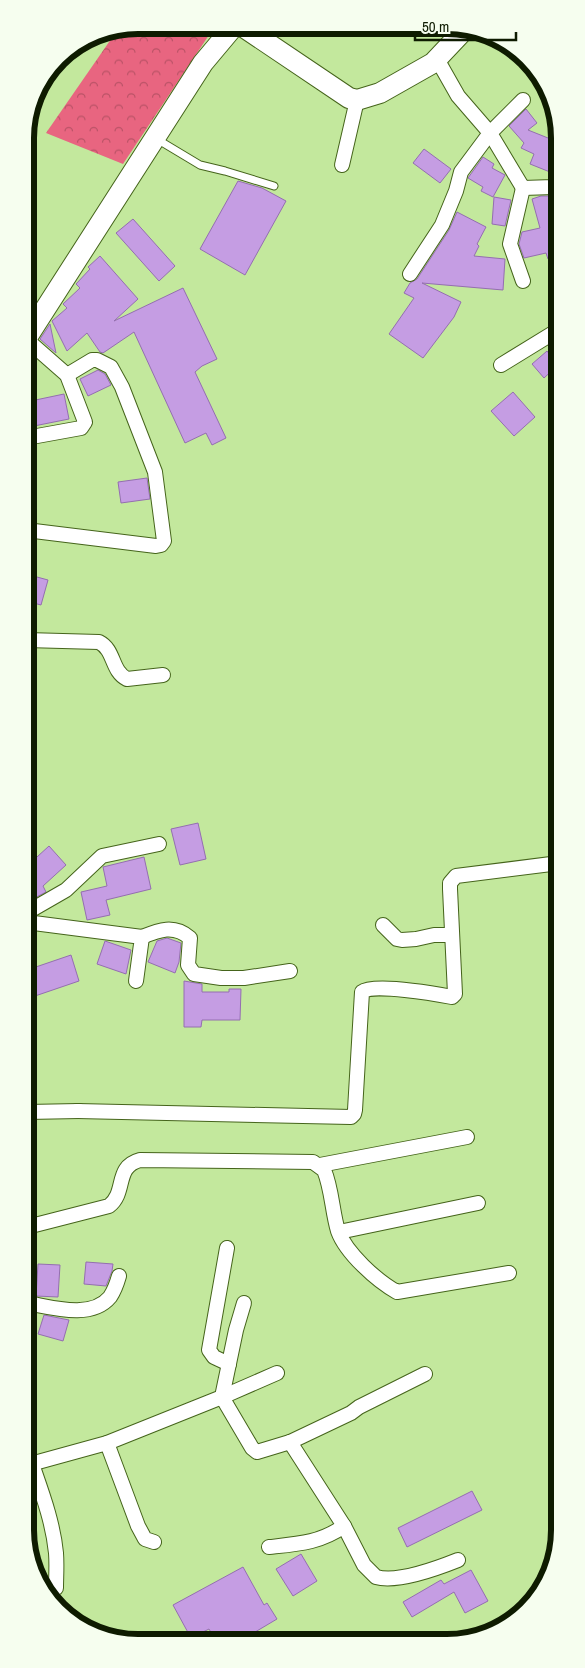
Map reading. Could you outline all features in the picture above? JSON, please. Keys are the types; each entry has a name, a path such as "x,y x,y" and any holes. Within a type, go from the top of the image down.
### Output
{"street":[{"path":"34,326 203,63 227,34"},
{"path":"254,34 349,98 357,100 380,93 433,63 460,35"},
{"path":"437,59 458,96 490,133 523,188 510,244 510,249 523,281"},
{"path":"342,165 357,100"},
{"path":"410,274 442,225 456,191 461,172 490,133 523,100"},
{"path":"523,188 551,190"},
{"path":"502,365 551,334"},
{"path":"34,346 67,375 85,424 81,428 34,437"},
{"path":"34,531 156,546 164,542 155,472 122,387 112,367 97,360 92,360 67,375"},
{"path":"34,640 99,642 108,649 115,667 124,678 164,675"},
{"path":"34,908 66,890 102,856 159,844"},
{"path":"34,1112 78,1111 351,1117 355,1110 362,992 369,989 414,991 453,996 456,991 450,883 456,876 551,864"},
{"path":"34,923 142,937 162,929 183,933 190,938 188,965 194,974 221,978 244,978 290,971"},
{"path":"383,925 397,939 402,940 434,935 452,935"},
{"path":"136,981 142,937"},
{"path":"320,1166 467,1137"},
{"path":"34,1225 109,1206 118,1197 124,1172 128,1166 140,1160 313,1162 320,1166 326,1174 339,1232 352,1254 389,1288 397,1292 509,1273"},
{"path":"339,1232 478,1203"},
{"path":"227,1248 209,1350 214,1357 229,1364"},
{"path":"34,1304 68,1310 87,1310 105,1302 111,1296 120,1276"},
{"path":"244,1303 236,1330 222,1397 253,1450 259,1452 290,1442 351,1413 359,1407 425,1374"},
{"path":"34,1463 106,1443 277,1374"},
{"path":"290,1442 344,1526 364,1565 376,1578 390,1579 440,1567 458,1560"},
{"path":"106,1443 138,1526 145,1539 154,1542"},
{"path":"34,1476 46,1504 56,1554 56,1588"},
{"path":"269,1546 302,1544 331,1536 344,1526"}],"lane":[{"path":"155,137 200,165 274,186"}],"green space":[{"path":"137,34 210,34 123,164 46,133 113,37"}],"building":[{"path":"526,109 537,123 528,130 551,139 550,172 530,164 534,154 521,148 524,143 509,126"},
{"path":"424,149 451,169 440,183 413,163"},
{"path":"483,157 494,164 492,168 505,175 493,197 481,191 483,187 468,178"},
{"path":"238,181 262,188 286,201 245,275 200,249"},
{"path":"541,196 551,196 551,258 548,259 546,253 524,258 519,244 522,232 540,228 532,199"},
{"path":"494,197 511,200 505,226 492,224"},
{"path":"457,212 486,227 477,244 479,246 474,256 505,259 503,290 422,283 461,302 454,317 423,358 389,334 414,298 404,293 410,283 417,279 449,230"},
{"path":"133,219 175,266 159,281 116,233"},
{"path":"100,256 138,299 114,321 183,288 217,359 202,366 195,372 226,438 212,445 206,433 185,443 134,332 103,353 100,352 87,333 67,351 52,321 67,308 63,304 80,288 76,284 90,269 88,267"},
{"path":"50,324 56,353 40,339"},
{"path":"547,351 551,356 551,372 544,378 532,364"},
{"path":"98,370 105,374 111,385 88,396 80,379"},
{"path":"513,392 535,417 514,436 491,411"},
{"path":"64,394 69,419 34,426 34,400"},
{"path":"147,478 150,499 121,503 118,482"},
{"path":"34,576 48,580 41,605 34,603"},
{"path":"198,823 206,859 180,865 171,829"},
{"path":"49,846 66,865 43,886 46,892 34,898 34,860"},
{"path":"144,857 151,889 106,900 110,915 87,920 81,892 107,886 103,867"},
{"path":"167,938 181,943 179,962 175,973 148,962 157,941"},
{"path":"105,941 131,950 126,974 97,964"},
{"path":"71,955 79,981 35,996 34,968"},
{"path":"184,981 202,984 202,992 229,992 229,989 241,989 240,1020 202,1020 201,1027 184,1027"},
{"path":"86,1262 113,1264 106,1286 84,1284"},
{"path":"38,1264 60,1265 58,1297 36,1296"},
{"path":"44,1315 69,1320 63,1341 38,1334"},
{"path":"472,1491 482,1510 407,1547 398,1528"},
{"path":"301,1554 317,1581 293,1596 276,1569"},
{"path":"243,1567 264,1605 267,1603 277,1619 252,1634 212,1634 209,1629 199,1634 189,1634 173,1605"},
{"path":"471,1570 488,1601 465,1613 454,1592 412,1617 403,1602 441,1580 444,1584"}]}
